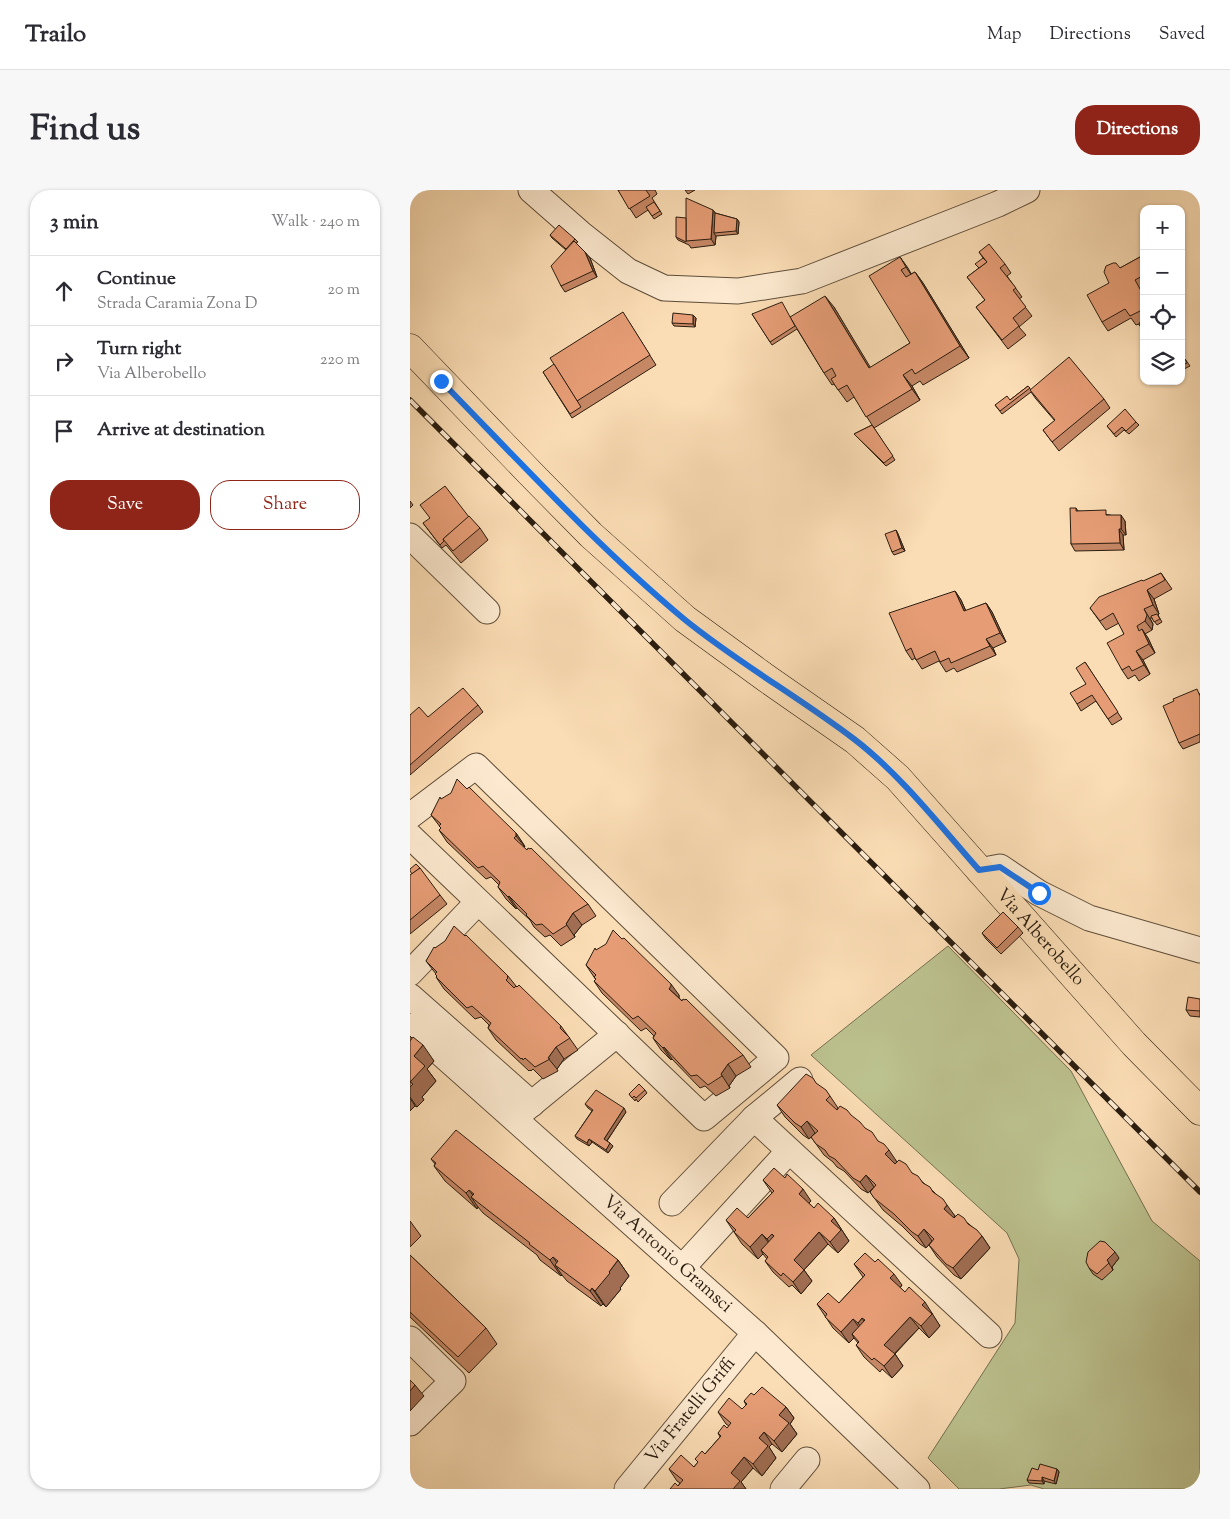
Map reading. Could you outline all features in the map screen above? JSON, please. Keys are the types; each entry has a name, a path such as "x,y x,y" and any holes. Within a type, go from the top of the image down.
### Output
{"main road":[{"name":"Via Alberobello","path":"410,348 591,535 685,619 855,740 898,778 1134,1044 1200,1111"}],"street":[{"path":"531,190 580,233 628,271 664,288 738,290 802,281 998,204 1027,190"},
{"path":"410,536 486,611"},
{"path":"410,816 476,766 776,1058 704,1118 410,836"},
{"path":"979,870 1000,867 1039,893 1089,918 1200,950"},
{"path":"410,973 478,902"},
{"path":"410,996 523,1111 617,1034"},
{"name":"Via Antonio Gramsci","path":"410,1026 523,1111 682,1268 755,1333 917,1489"},
{"path":"672,1203 754,1118 800,1080"},
{"path":"754,1118 989,1335"},
{"path":"682,1268 790,1151"},
{"name":"Via Fratelli Griffi","path":"627,1489 755,1333"},
{"path":"410,1339 453,1381 410,1423"},
{"path":"783,1489 807,1460"}],"green space":[{"path":"948,946 1071,1071 1152,1221 1200,1261 1200,1489 1044,1489 1031,1485 999,1489 959,1489 928,1458 1015,1323 1019,1259 1007,1233 811,1055"}],"building":[{"path":"618,190 646,190 650,196 629,209"},
{"path":"686,198 713,210 711,239 686,241"},
{"path":"654,202 660,211 652,216 646,207"},
{"path":"715,213 737,219 736,231 714,233"},
{"path":"676,217 686,218 686,242 676,237"},
{"path":"559,225 575,239 566,249 550,235"},
{"path":"574,241 585,252 593,271 561,286 551,266"},
{"path":"989,244 1005,264 1000,268 1016,288 1013,290 1026,307 1013,318 1019,326 1002,340 976,307 985,300 967,277 987,262 979,252"},
{"path":"900,257 906,267 901,270 906,277 915,272 960,346 915,374 912,369 903,375 912,389 866,417 847,385 838,390 831,379 836,376 832,368 824,373 790,317 825,296 869,368 910,343 869,276"},
{"path":"1140,257 1140,277 1135,280 1140,289 1140,311 1130,316 1125,309 1102,322 1087,295 1109,283 1104,272 1106,266 1116,263 1120,268"},
{"path":"983,258 987,262 979,268 975,264"},
{"path":"782,302 795,326 770,342 752,314"},
{"path":"623,312 650,355 577,401 550,358"},
{"path":"673,313 693,315 693,324 672,323"},
{"path":"1069,357 1104,399 1052,442 1043,430 1055,420 1030,390"},
{"path":"554,364 581,407 570,414 543,372"},
{"path":"1028,386 1030,388 1000,411 995,405 1007,396 1010,400"},
{"path":"1125,409 1136,422 1126,431 1122,427 1114,434 1107,426"},
{"path":"872,425 893,456 884,463 854,434"},
{"path":"445,486 469,517 443,539 444,541 440,545 423,523 430,518 420,505"},
{"path":"1070,508 1076,508 1076,511 1106,510 1106,515 1121,515 1120,543 1071,544"},
{"path":"469,516 480,528 453,551 443,539"},
{"path":"896,530 902,548 892,552 885,534"},
{"path":"1161,573 1165,580 1147,590 1153,605 1144,609 1147,615 1145,621 1137,626 1139,631 1142,629 1149,644 1136,651 1144,665 1132,671 1129,666 1122,670 1107,643 1124,634 1113,613 1100,621 1090,608 1099,597"},
{"path":"955,591 964,611 986,603 1000,633 986,639 990,646 951,663 949,658 940,662 935,651 916,660 911,648 906,651 889,613"},
{"path":"1157,614 1160,619 1154,622 1151,616"},
{"path":"1085,662 1118,712 1108,719 1092,695 1077,704 1070,693 1086,684 1076,668"},
{"path":"463,688 478,705 410,765 410,715 419,707 428,717"},
{"path":"1197,689 1200,696 1200,734 1179,743 1163,706 1174,701 1173,699"},
{"path":"457,779 467,789 469,787 516,833 514,838 527,850 531,848 588,904 573,913 567,925 553,934 542,924 536,925 498,887 500,882 483,866 478,868 439,830 441,824 431,815 440,797 441,799 451,793"},
{"path":"416,864 420,868 412,874 410,869"},
{"path":"420,868 440,895 410,920 410,875"},
{"path":"1003,912 1018,927 997,948 982,933"},
{"path":"454,926 466,935 508,976 506,980 514,988 519,985 561,1026 560,1028 570,1038 556,1047 548,1058 550,1059 535,1067 525,1058 521,1059 488,1028 491,1023 472,1006 467,1008 436,977 435,974 437,972 426,961 434,947 445,941"},
{"path":"613,930 622,939 624,938 671,984 669,989 682,1001 686,999 743,1055 728,1064 721,1074 722,1076 708,1085 697,1075 691,1076 653,1038 656,1033 638,1016 633,1019 594,981 596,975 586,965 595,948 596,950 606,944"},
{"path":"1188,997 1200,999 1200,1011 1186,1010"},
{"path":"413,1037 423,1045 414,1056 425,1066 410,1082 410,1041"},
{"path":"806,1074 826,1090 830,1096 826,1100 837,1110 840,1106 847,1110 865,1128 872,1132 878,1141 884,1144 889,1150 885,1154 895,1164 899,1160 906,1164 912,1173 918,1176 923,1183 943,1199 947,1205 944,1209 954,1218 958,1214 964,1218 982,1236 953,1268 946,1264 929,1245 934,1239 924,1229 918,1236 874,1198 870,1192 876,1185 866,1175 860,1182 853,1178 835,1159 816,1144 811,1137 818,1131 807,1121 801,1127 777,1105"},
{"path":"639,1084 645,1090 636,1098 634,1096 632,1098 629,1094"},
{"path":"596,1090 624,1108 604,1139 610,1143 606,1150 589,1139 587,1143 575,1136 593,1110 585,1104"},
{"path":"456,1130 618,1260 595,1291 592,1288 590,1291 555,1265 558,1261 553,1257 550,1260 529,1244 471,1197 474,1194 469,1190 466,1193 434,1166 436,1163 431,1159"},
{"path":"774,1168 785,1178 787,1174 803,1189 799,1194 814,1208 818,1203 834,1218 831,1221 841,1230 830,1242 819,1232 794,1260 804,1270 793,1282 783,1273 781,1276 765,1261 768,1257 761,1250 774,1236 772,1234 767,1239 762,1234 750,1247 734,1232 736,1230 726,1220 737,1208 748,1218 774,1191 763,1180"},
{"path":"1100,1241 1105,1242 1115,1252 1107,1260 1109,1263 1097,1274 1089,1268 1086,1262 1088,1252"},
{"path":"865,1253 875,1262 878,1259 894,1274 890,1278 905,1292 909,1287 925,1302 922,1305 932,1314 921,1326 910,1317 884,1345 895,1354 884,1366 874,1358 872,1360 856,1345 859,1342 852,1334 865,1320 862,1318 858,1323 853,1319 841,1332 825,1317 827,1314 817,1304 828,1293 839,1303 865,1275 854,1264"},
{"path":"410,1255 486,1328 458,1357 410,1312"},
{"path":"410,1380 415,1385 410,1391"},
{"path":"762,1387 786,1407 779,1415 789,1423 774,1441 764,1432 759,1438 768,1446 753,1464 744,1457 731,1473 740,1481 733,1489 670,1489 675,1483 678,1486 683,1480 669,1469 681,1455 694,1467 698,1462 695,1459 702,1451 705,1454 721,1436 718,1433 724,1425 727,1428 731,1423 718,1412 729,1398 742,1409 747,1404 744,1401 751,1393 754,1395"},
{"path":"1040,1464 1057,1469 1054,1481 1042,1477 1042,1481 1027,1480 1032,1468 1038,1470"}],"railway":[{"path":"410,400 1200,1192"}],"route":[{"path":"441,381 591,535 685,619 855,740 898,778 979,870 1000,867 1039,893"}]}
